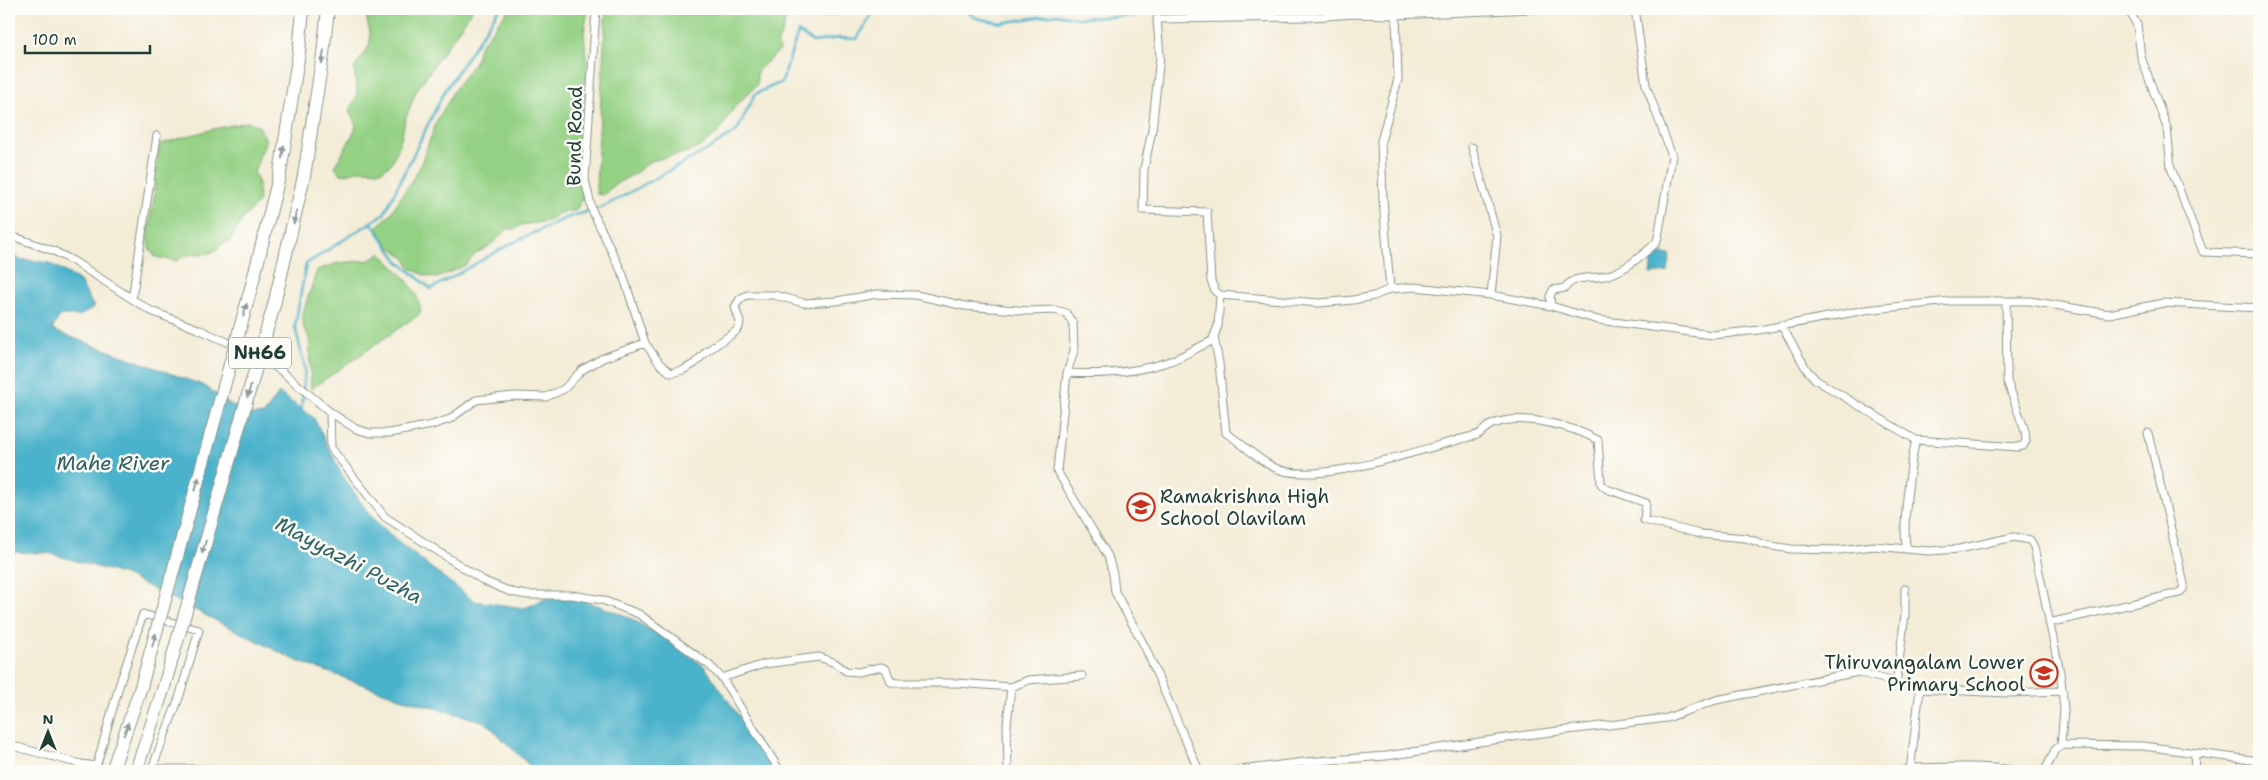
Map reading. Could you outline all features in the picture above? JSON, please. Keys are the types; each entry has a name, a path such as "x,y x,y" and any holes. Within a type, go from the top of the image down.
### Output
{"highway":[{"name":"NH66","path":"112,770 141,687 250,292 280,173 299,52 303,9"},
{"name":"NH66","path":"136,770 163,690 274,305 304,176 328,9"}],"street":[{"name":"Bund Road","path":"596,9 585,180 592,210 624,275 645,343 665,370 671,373 679,372 694,364 735,332 740,327 735,307 740,299 747,295 774,295 804,303 836,301 877,294 916,295 965,306 1029,311 1055,310 1066,313 1074,322 1074,351 1067,373"},
{"path":"1533,9 1157,19 1160,56 1152,130 1144,168 1143,210 1207,212 1211,281 1215,290 1220,295 1319,302 1353,300 1374,296 1390,289 1415,287 1491,295 1551,306 1598,320 1713,336 1828,316 1896,306 1950,301 2055,303 2083,308 2096,313 2109,314 2163,303 2259,308"},
{"path":"1551,306 1550,296 1553,290 1565,288 1568,282 1574,280 1606,276 1622,270 1656,243 1658,238 1672,156 1646,85 1635,9"},
{"path":"2128,9 2137,25 2141,57 2167,128 2171,168 2203,252 2259,254"},
{"path":"1390,289 1383,199 1381,141 1398,78 1396,14"},
{"path":"132,299 157,136"},
{"path":"1472,147 1497,236 1491,295"},
{"path":"9,235 54,251 74,261 151,311 250,352 291,379 330,412 356,429 370,433 390,433 432,425 450,419 476,400 514,396 546,397 557,394 574,380 582,370 603,358 645,343"},
{"path":"1199,771 1145,647 1115,592 1108,556 1057,471 1067,373 1099,375 1148,367 1171,361 1212,341 1218,326 1220,295"},
{"path":"1781,325 1807,370 1816,380 1916,440 2018,447 2023,446 2026,441 2025,431 2008,381 2006,301"},
{"path":"1214,336 1219,363 1226,433 1273,467 1282,470 1292,472 1345,470 1477,435 1492,424 1511,420 1534,421 1578,430 1598,440 1601,484 1607,489 1646,503 1644,520 1700,534 1746,538 1766,545 1791,549 1840,550 1874,546 1929,551 1959,549 2014,537 2030,540 2034,547 2063,691 2061,745"},
{"path":"330,412 331,448 385,517 484,581 511,592 527,595 572,595 602,600 639,614 709,665 722,678 780,771"},
{"path":"2049,622 2179,593 2183,589 2184,584 2148,433"},
{"path":"1907,548 1904,530 1916,440"},
{"path":"1896,684 1905,614 1905,589"},
{"path":"9,745 96,769 120,683 143,614 199,630 179,698 152,770 207,769 219,771"},
{"path":"722,678 764,664 819,657 846,671 858,672 881,667 886,669 891,682 897,683 958,683 1011,687 1028,680 1082,676"},
{"path":"1232,771 1305,762 1386,756 1526,735 1667,718 1716,700 1858,672 1896,684 1920,689 2008,693 2063,691"},
{"path":"1008,771 1007,725 1011,687"},
{"path":"1910,770 1920,689"},
{"path":"2045,771 2055,750 2061,745 2143,746 2259,761"},
{"path":"2194,754 2194,771"},
{"path":"1902,771 2000,768 2020,771"}],"green space":[{"path":"367,9 473,9 416,91 405,120 400,144 391,164 381,171 361,170 342,175 335,167 356,125 349,111 356,98 357,91 354,69 368,48 370,41"},
{"path":"509,9 588,9 584,32 587,70 579,162 583,199 575,211 559,213 548,221 521,225 514,230 509,228 488,247 475,254 466,265 437,278 424,275 410,268 406,259 388,245 376,227 389,216 419,169 438,118 452,93 475,62 479,47"},
{"path":"606,9 846,9 827,16 798,11 788,14 778,43 779,51 757,71 757,85 735,106 719,132 702,146 688,152 651,161 634,174 614,185 604,195 597,194 596,187"},
{"path":"247,122 259,126 266,140 254,172 258,182 259,201 242,220 229,242 214,251 186,256 177,261 155,257 149,248 147,236 155,193 155,178 160,144 213,129"},
{"path":"380,253 411,287 416,295 421,313 311,389 309,337 304,328 302,316 317,270 338,263 370,260"}],"water":[{"name":"Mahe River","path":"9,253 20,259 50,263 79,280 94,307 80,316 60,315 52,330 205,386 228,403 250,415 264,414 279,393 314,418 341,473 368,513 398,542 474,601 525,608 547,598 575,597 624,615 667,639 705,667 777,771 535,771 485,722 403,699 297,661 125,575 48,553 9,552"},
{"path":"1653,253 1670,255 1668,272 1650,274"}],"waterway":[{"path":"301,412 305,369 295,326 306,264 384,214 444,92 499,9"},
{"path":"371,222 398,261 431,289 512,243 566,218 603,207 709,149 737,131 755,94 782,82 798,32 813,42 839,38 857,39 875,9"},
{"path":"964,9 976,18 1001,23 1057,14 1077,18 1134,16"}],"place":[{"name":"Ramakrishna High School Olavilam","path":"1141,507"},
{"name":"Thiruvangalam Lower Primary School","path":"2044,673"}],"water label":[{"name":"Mayyazhi Puzha","path":"349,560"}]}
